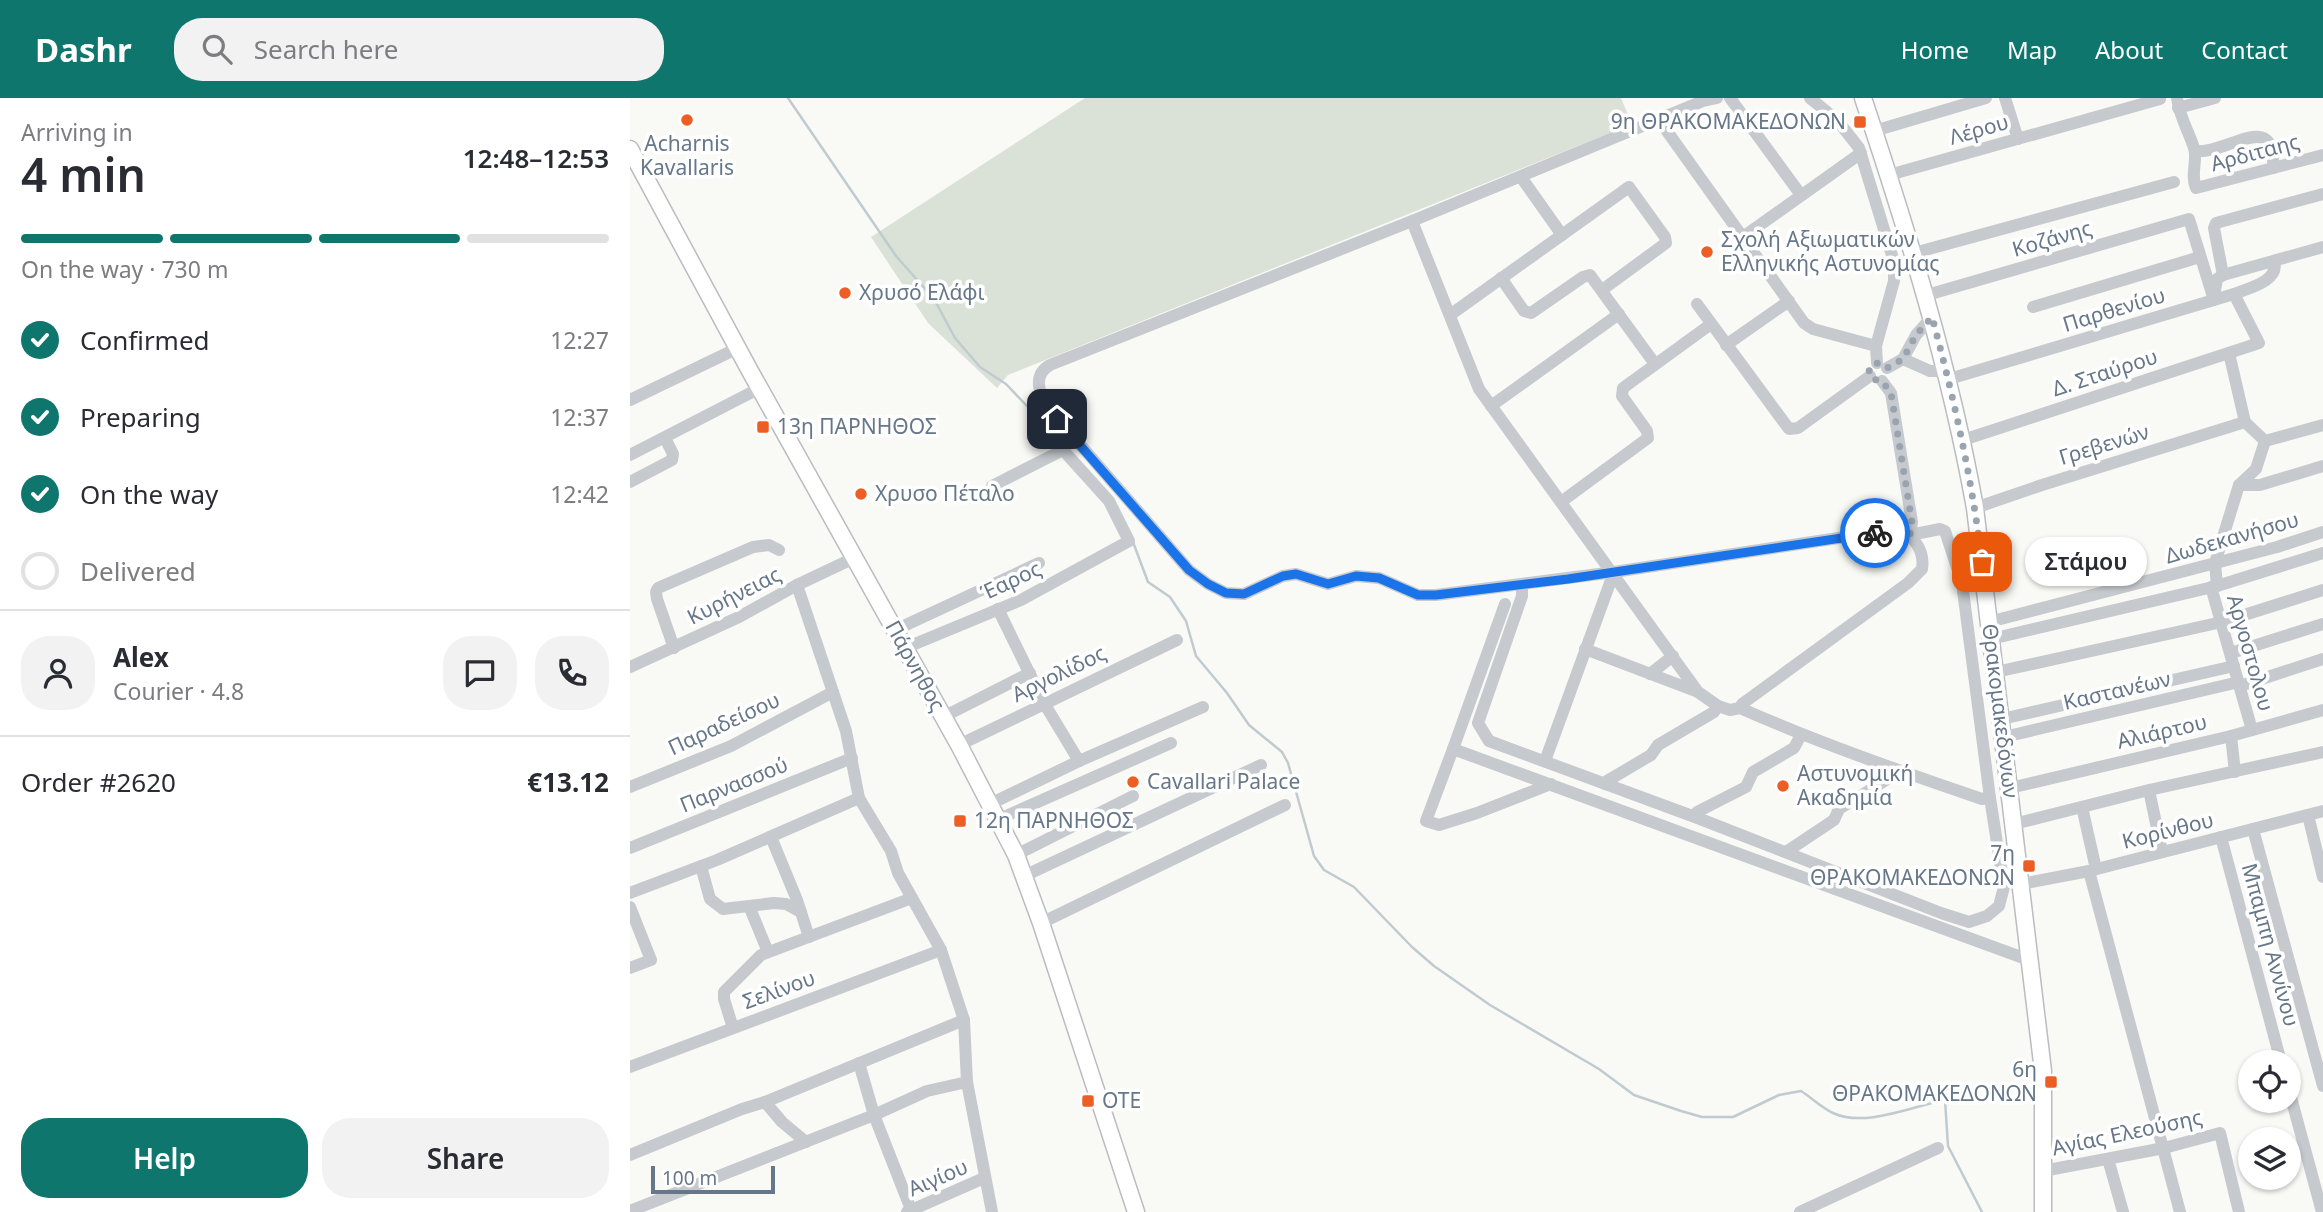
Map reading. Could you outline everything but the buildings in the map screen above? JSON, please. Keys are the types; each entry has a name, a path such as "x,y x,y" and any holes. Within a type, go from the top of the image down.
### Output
{"main road":[{"name":"Θρακομακεδόνων","path":"1863,98 1927,295 1963,440 1975,508 2042,1071 2043,1212"},
{"name":"Πάρνηθος","path":"630,149 943,717 1016,855 1136,1212"}],"street":[{"path":"1717,98 1703,101 1521,177 1050,365 1040,375 1040,390 1057,419 1189,570 1226,593 1244,594 1289,574 1328,584 1356,576 1379,578 1418,595 1436,595 1522,586 1891,530 1900,530 1910,535 1922,555 1922,569 1908,583 1740,708"},
{"path":"1730,98 1801,195"},
{"path":"1697,304 1789,429 1798,428 1876,379 1887,377 1876,346 1895,269 1861,153 1843,127 1810,98"},
{"path":"1874,131 1986,98"},
{"path":"2004,98 2018,139"},
{"path":"2215,98 2178,103 2195,151 2206,152 2247,137 2261,137 2267,139 2271,147 2273,168"},
{"name":"Λέρου","path":"1889,175 2160,99"},
{"path":"1659,120 1808,326 1876,346"},
{"name":"Αρδιταης","path":"2195,151 2192,175 2196,188 2323,155"},
{"path":"1744,237 1861,153"},
{"path":"1521,177 1562,235"},
{"path":"1914,253 2174,182"},
{"path":"1450,315 1629,187 1665,237 1666,243 1602,290"},
{"path":"2236,294 2226,274 2215,224 2323,194"},
{"name":"Κοζάνης","path":"1927,295 2189,219 2200,257"},
{"path":"1412,221 1479,388 1698,692"},
{"path":"2214,300 2217,279 2226,274 2323,247"},
{"path":"2033,307 2200,257 2214,300"},
{"name":"Παρθενίου","path":"1948,375 2236,294 2273,274 2276,267 2274,261"},
{"path":"1502,278 1527,313 1534,312 1587,275 1593,277 1655,364"},
{"name":"Δ. Σταύρου","path":"1963,440 2259,344 2236,294"},
{"path":"1726,345 1789,301"},
{"path":"1492,406 1619,314"},
{"path":"1903,359 1916,335 1932,317"},
{"path":"1561,502 1648,438 1647,431 1620,393 1623,388 1711,324"},
{"path":"630,400 738,348"},
{"path":"2229,353 2245,422 2265,441"},
{"path":"1882,365 1903,359 1930,371 1948,375"},
{"path":"1876,379 1891,393 1912,522 1910,535"},
{"path":"630,454 760,388"},
{"name":"Γρεβενών","path":"1975,508 2245,422"},
{"path":"2265,441 2323,425"},
{"path":"630,482 672,460 673,454 665,438"},
{"path":"2215,564 2239,485 2256,469 2265,441"},
{"name":"Έαρος","path":"905,648 1021,600 1129,541 1110,501 1063,450 992,486"},
{"path":"2239,485 2260,485 2323,466"},
{"path":"1522,586 1522,596 1478,723 1489,741 1969,922 1987,916 1999,906 2004,887 1962,583 1945,531 1940,529 1910,535"},
{"name":"Δωδεκανήσου","path":"1989,622 2215,564 2323,532"},
{"path":"674,648 657,599 658,588 753,547 769,545 779,550"},
{"path":"2277,547 2282,566"},
{"name":"Δωδεκανήσου","path":"1990,639 2214,586 2323,553"},
{"name":"Κυρήνειας","path":"630,667 739,617 854,558"},
{"path":"895,630 1039,563"},
{"name":"Αργοστολου","path":"2215,564 2214,586 2222,622 2252,730"},
{"path":"1545,761 1614,572"},
{"path":"797,585 846,731 859,798 891,851 898,873 941,950 964,1020 967,1082 992,1212"},
{"path":"1996,672 2222,622 2323,590"},
{"path":"2088,597 2090,616"},
{"path":"1505,604 1426,821 1439,825 1551,784"},
{"path":"998,608 1044,703 1079,761"},
{"path":"2002,719 2233,659 2323,624"},
{"name":"Αργολίδος","path":"958,745 1177,640"},
{"path":"1585,649 1698,692 1718,706 1730,710 1740,708 1801,735 1895,769 1982,799 1990,798"},
{"path":"1650,674 1673,656"},
{"name":"Καστανέων","path":"2004,737 2240,684 2323,659"},
{"path":"943,717 1030,673"},
{"name":"Παραδείσου","path":"630,787 731,746 833,692"},
{"path":"1605,784 1607,780 1651,755 1658,745 1714,712 1718,706"},
{"path":"988,805 1079,761 1203,707"},
{"name":"Αλιάρτου","path":"2010,788 2231,736 2323,710"},
{"path":"1695,817 1698,812 1746,787 1753,772 1794,748 1801,735"},
{"path":"2231,736 2235,772"},
{"path":"998,820 1171,743"},
{"path":"1453,748 2029,960"},
{"path":"2014,824 2149,790 2323,752"},
{"name":"Παρνασσού","path":"630,848 852,758"},
{"path":"1024,876 1261,765"},
{"path":"1786,852 1834,820 1839,809 1891,778 1895,769"},
{"path":"2149,790 2162,852"},
{"path":"1016,855 1133,796"},
{"path":"630,893 771,837 859,798"},
{"path":"1041,923 1285,805"},
{"path":"2082,807 2092,870 2180,1212"},
{"name":"Κορίνθου","path":"2021,884 2092,870 2323,811"},
{"path":"2308,815 2323,877"},
{"path":"2253,829 2323,1086"},
{"path":"771,837 801,912 808,937"},
{"name":"Μπαμπη Αννίνου","path":"2221,837 2278,1050"},
{"path":"701,866 705,886 716,905 723,909 775,903 786,904 801,912"},
{"path":"733,1028 724,992 761,955 912,898"},
{"path":"750,906 768,952"},
{"path":"630,907 651,960 630,968"},
{"name":"Σελίνου","path":"630,1067 941,950"},
{"path":"630,1155 964,1020"},
{"path":"859,1063 874,1115 910,1211"},
{"path":"630,1212 928,1091 967,1082"},
{"path":"765,1102 782,1122 806,1142"},
{"path":"2295,1113 2322,1212"},
{"name":"Αγίας Ελεούσης","path":"2043,1171 2164,1148 2220,1133 2239,1212"},
{"path":"1806,1211 1938,1148"},
{"path":"2109,1159 2123,1212"},
{"name":"Αιγίου","path":"910,1211 984,1178"}],"shaded area":[{"path":"1085,98 1621,98 1632,124 1008,375 997,388 928,323 871,237"}],"waterway":[{"path":"788,98 896,256 934,299 955,338 980,367 1006,384 1065,446"},
{"path":"1133,542 1148,582 1170,597 1186,621 1196,656 1249,725 1282,752 1288,763 1314,856 1324,870 1354,887 1434,966 1490,1005 1599,1069 1634,1095 1702,1117 1733,1117 1779,1095 1801,1091 1833,1113 1860,1118 1945,1100 1948,1146 1982,1212"}],"way so far":[{"path":"1875,533 1900,530 1910,535 1912,522 1891,393 1882,381 1872,379 1869,370 1874,363 1883,364 1887,368 1903,359 1916,335 1932,317 1963,440 1982,562"}],"place":[{"name":"Acharnis Kavallaris","path":"687,120"},
{"name":"9η ΘΡΑΚΟΜΑΚΕΔΟΝΩΝ","path":"1860,122"},
{"name":"Σχολή Αξιωματικών Ελληνικής Αστυνομίας","path":"1707,252"},
{"name":"Χρυσό Ελάφι","path":"845,293"},
{"name":"13η ΠΑΡΝΗΘΟΣ","path":"763,427"},
{"name":"Χρυσο Πέταλο","path":"861,494"},
{"name":"Στάμου","path":"1982,562"},
{"name":"Cavallari Palace","path":"1133,782"},
{"name":"Αστυνομική Ακαδημία","path":"1783,786"},
{"name":"12η ΠΑΡΝΗΘΟΣ","path":"960,821"},
{"name":"7η ΘΡΑΚΟΜΑΚΕΔΟΝΩΝ","path":"2029,866"},
{"name":"6η ΘΡΑΚΟΜΑΚΕΔΟΝΩΝ","path":"2051,1082"},
{"name":"ΟΤΕ","path":"1088,1101"}],"route":[{"path":"1057,419 1189,570 1226,593 1244,594 1283,576 1296,574 1328,584 1356,576 1379,578 1418,595 1436,595 1522,586 1875,533"}]}
